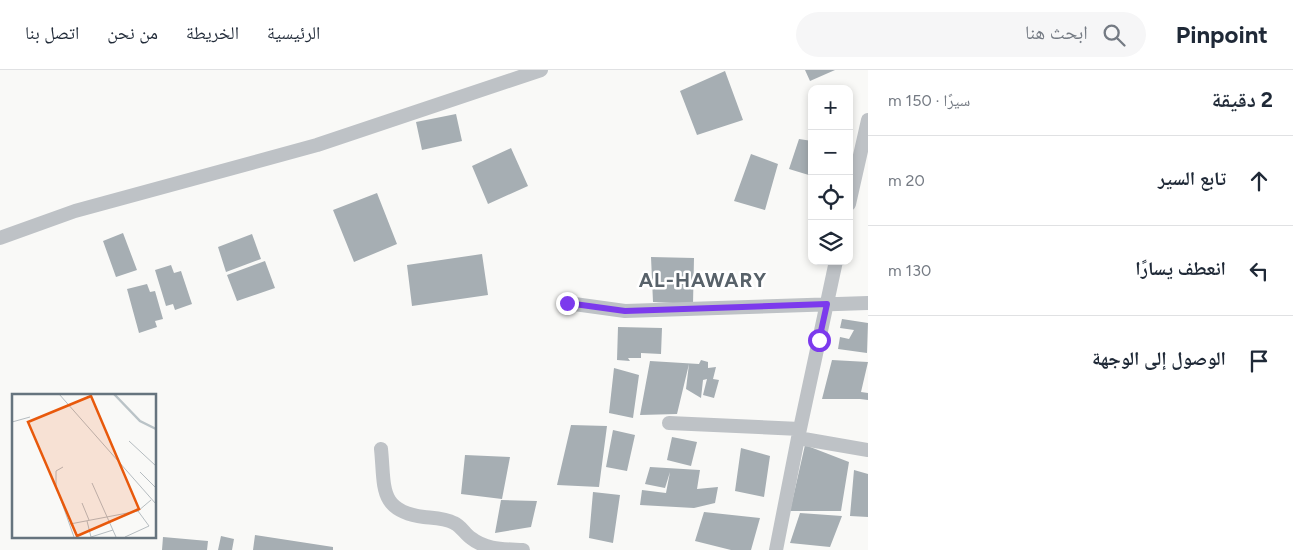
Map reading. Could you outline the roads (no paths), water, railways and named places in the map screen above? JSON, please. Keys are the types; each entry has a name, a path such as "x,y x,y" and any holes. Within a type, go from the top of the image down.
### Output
{"street":[{"path":"0,238 75,211 317,145 542,70"},
{"path":"853,186 868,120"},
{"path":"776,550 835,265"},
{"path":"567,303 625,311 868,303"},
{"path":"669,423 799,434 868,450"},
{"path":"381,449 385,491 392,506 397,510 407,515 449,520 459,526 476,542 489,547 522,550"}],"district":[{"name":"AL-HAWARY","path":"703,280"}]}
